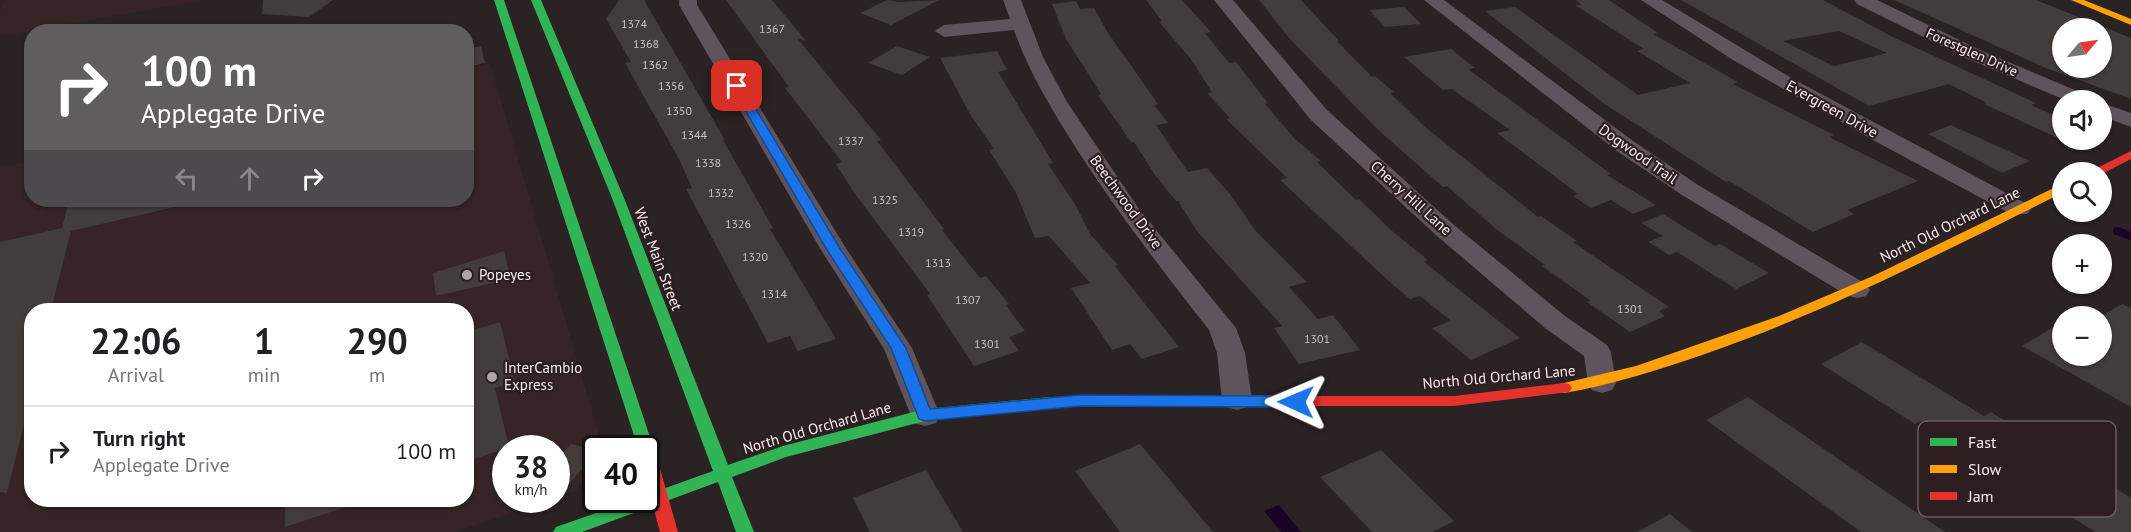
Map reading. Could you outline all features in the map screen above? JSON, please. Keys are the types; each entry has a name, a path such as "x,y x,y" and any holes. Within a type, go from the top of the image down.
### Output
{"main road":[{"path":"2076,0 2131,22"},
{"name":"West Main Street","path":"519,3 582,127 745,532"},
{"name":"West Main Street","path":"519,3 549,135 642,435"},
{"path":"2112,164 2131,155"},
{"name":"North Old Orchard Lane","path":"660,496 783,452 925,415 1081,400 1455,401 1602,383 1747,336 1857,290 2052,193"},
{"name":"West Main Street","path":"660,503 669,532"},
{"name":"North Old Orchard Lane","path":"562,532 614,513"}],"street":[{"path":"688,0 688,5 834,250 898,348 925,415"},
{"name":"Beechwood Drive","path":"1012,0 1034,57 1057,102 1130,213 1222,328 1231,353 1237,400"},
{"name":"Cherry Hill Lane","path":"1223,0 1319,115 1445,230 1555,322 1597,352 1602,383"},
{"name":"Dogwood Trail","path":"1433,0 1625,146 1690,189 1857,290"},
{"name":"Evergreen Drive","path":"1650,0 1743,59 2019,209"},
{"name":"Forestglen Drive","path":"1863,0 1973,54 2058,90"},
{"path":"944,31 1021,24"},
{"path":"2112,113 2131,122"}],"shaded area":[{"path":"5,0 206,0 69,24 24,24 24,32 0,36 0,11"},
{"path":"490,63 599,435 582,435 582,484 577,490 570,492 570,435 492,435 492,513 512,513 456,532 0,532 0,167 24,162 24,207 474,207 474,66"},
{"path":"1279,505 1301,532 1281,532 1264,511"}],"building":[{"path":"263,0 333,0 309,17 262,14"},
{"path":"619,0 644,0 725,140 723,140 773,228 770,229 836,339 798,351 790,336 768,343 686,189 692,188 679,159 625,63 631,62 606,19"},
{"path":"726,0 772,0 806,41 797,38 881,140 877,141 944,229 942,230 980,278 986,276 1009,304 1006,305 1025,331 1009,337 1019,351 974,366 927,295 930,294 855,194 836,164 842,162 785,88 789,87"},
{"path":"887,0 899,2 939,0 891,25 860,13"},
{"path":"1146,0 1182,0 1211,32 1205,33 1229,63 1236,62 1268,103 1265,104 1295,139 1321,161 1317,162 1356,200 1359,199 1392,231 1428,260 1424,262 1520,338 1471,360 1432,328 1451,321 1420,296 1410,299 1393,285 1280,180 1287,178 1226,119 1230,118 1207,93 1212,92 1190,58 1159,22 1162,21"},
{"path":"1259,0 1301,0 1372,77 1375,76 1394,92 1390,93 1425,127 1538,217 1541,216 1577,241 1573,242 1669,307 1659,311 1665,316 1630,332 1587,302 1591,301 1542,266 1545,265 1496,229 1447,186 1443,187 1377,129 1289,38"},
{"path":"1576,0 1609,0 1658,33 1653,34 1738,82 1733,84 1834,135 1829,137 1918,181 1847,210 1854,214 1813,232 1729,181 1726,182 1603,103 1485,11 1515,7 1638,95 1690,83 1637,51 1644,49 1575,5 1582,5"},
{"path":"1681,0 1823,0 1895,38 2036,103 2031,105 2052,114 2052,135 1984,104 1987,103 1949,84 1869,106","holes":["1839,31 1887,53 1834,66 1783,41"]},
{"path":"1894,0 2036,0 2081,18 2052,18 2052,70"},
{"path":"1076,1 1080,9 1094,8 1108,33 1158,104 1154,105 1168,123 1156,125 1188,172 1207,168 1230,194 1255,230 1307,282 1289,287 1318,319 1333,315 1360,350 1299,364 1274,328 1282,326 1197,231 1178,201 1155,175 1134,142 1131,142 1098,95 1101,94 1066,39 1052,4"},
{"path":"1404,7 1421,24 1385,27 1369,10"},
{"path":"2112,30 2131,38 2131,99 2112,92 2112,90 2073,78 2112,78"},
{"path":"481,46 485,63 474,65 474,47"},
{"path":"897,46 930,57 902,75 868,63"},
{"path":"1451,49 1475,68 1468,69 1611,174 1607,175 1656,205 1633,214 1611,200 1591,208 1573,196 1578,194 1497,133 1510,130 1452,89 1443,90 1404,57"},
{"path":"997,51 1007,70 998,72 1053,163 1048,164 1075,204 1090,234 1118,265 1115,266 1179,347 1142,359 1130,344 1112,350 1071,288 1090,283 1049,236 1035,238 1015,191 989,150 994,149 970,114 940,58"},
{"path":"1951,125 2030,161 2002,173 1928,134"},
{"path":"67,207 175,207 71,231 53,303 24,303 24,424 7,493 0,492 0,242 62,228"},
{"path":"1663,214 1715,246 1720,244 1769,273 1736,289 1677,252 1669,255 1648,242 1663,236 1641,223"},
{"path":"504,251 511,279 436,296 433,273"},
{"path":"2122,304 2131,308 2131,407 2058,366 2112,366 2112,310"},
{"path":"500,322 515,382 495,388 506,435 492,435 492,453 474,459 474,330"},
{"path":"2052,328 2052,363 2022,346"},
{"path":"1862,342 1984,416 1991,412 2006,421 1918,421 1915,424 1821,364"},
{"path":"1748,397 1918,513 1918,517 1923,517 1945,532 1861,532 1706,420"},
{"path":"1140,444 1213,532 1120,532 1075,471"},
{"path":"570,445 582,447 582,469 570,483"},
{"path":"1381,450 1454,521 1432,532 1372,532 1320,477"},
{"path":"926,470 963,532 870,532 853,498"},
{"path":"2116,489 2131,498 2131,532 2095,532 2072,517 2116,517"},
{"path":"285,507 346,507 285,527"},
{"path":"1670,514 1692,532 1637,532"}],"waterway":[{"path":"2117,231 2131,236"}],"traffic: fast":[{"path":"499,0 641,435"},
{"path":"536,0 618,198 745,532"},
{"path":"562,532 783,452 925,415 1050,403"}],"traffic: slow":[{"path":"2076,0 2131,22"},
{"path":"1564,388 1641,370 1784,320 1878,279 2052,193"},
{"path":"1050,403 1081,400 1311,401"}],"traffic: jam":[{"path":"2112,164 2131,155"},
{"path":"1311,401 1454,401 1564,388"},
{"path":"660,499 669,532"}],"place":[{"name":"Popeyes","path":"467,275"},
{"name":"InterCambio Express","path":"492,377"}],"route":[{"path":"737,86 834,250 898,348 925,415 1081,400 1296,402"}]}
